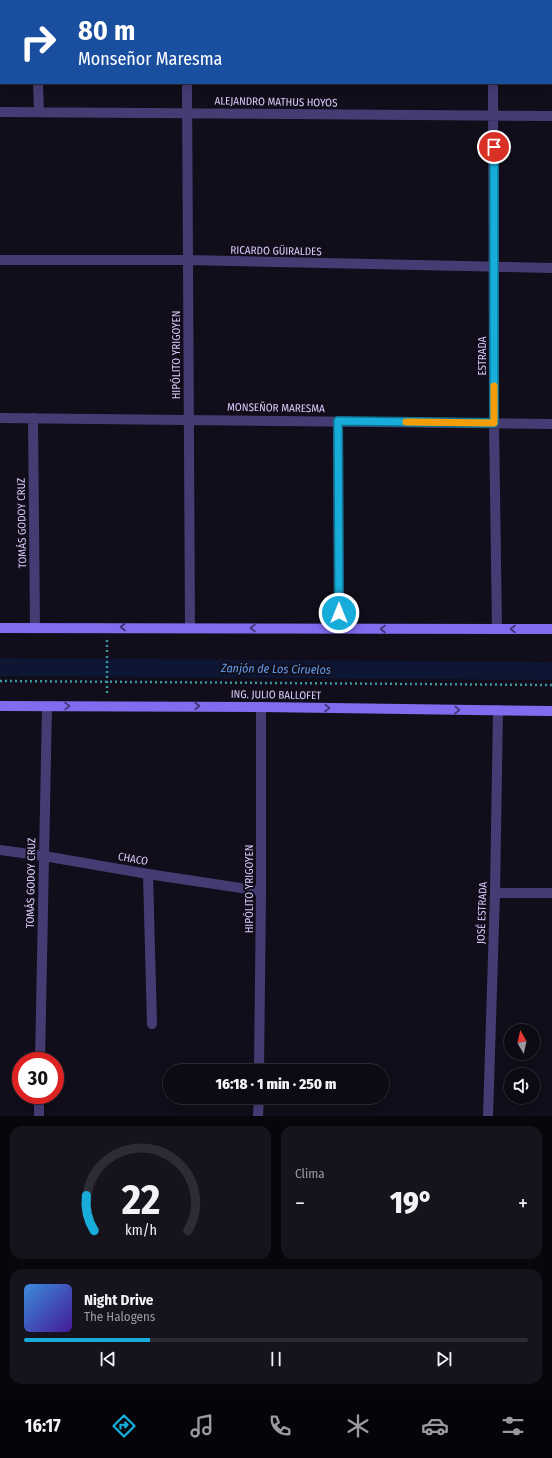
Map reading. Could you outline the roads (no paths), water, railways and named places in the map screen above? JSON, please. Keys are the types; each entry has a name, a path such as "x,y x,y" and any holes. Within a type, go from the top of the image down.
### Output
{"street":[{"path":"38,84 39,112"},
{"name":"HIPÓLITO YRIGOYEN","path":"187,84 190,628"},
{"name":"ESTRADA","path":"492,84 494,117 494,423 497,629"},
{"name":"ALEJANDRO MATHUS HOYOS","path":"0,112 494,117 552,116"},
{"name":"RICARDO GÜIRALDES","path":"0,260 188,260 494,268 552,268"},
{"name":"MONSEÑOR MARESMA","path":"0,418 552,424"},
{"name":"TOMÁS GODOY CRUZ","path":"33,418 35,628"},
{"path":"338,421 339,629"},
{"path":"0,628 552,629"},
{"name":"ING. JULIO BALLOFET","path":"0,706 261,707 552,711"},
{"name":"TOMÁS GODOY CRUZ","path":"40,1052 47,706"},
{"name":"HIPÓLITO YRIGOYEN","path":"259,1064 261,707"},
{"name":"JOSÉ ESTRADA","path":"488,1116 495,893 498,710"},
{"name":"CHACO","path":"0,850 261,891"},
{"path":"148,874 152,1024"},
{"path":"495,893 552,893"},
{"path":"39,1116 40,1104"},
{"path":"258,1116 259,1104"}],"waterway":[{"name":"Zanjón de Los Ciruelos","path":"0,667 552,671"}]}
